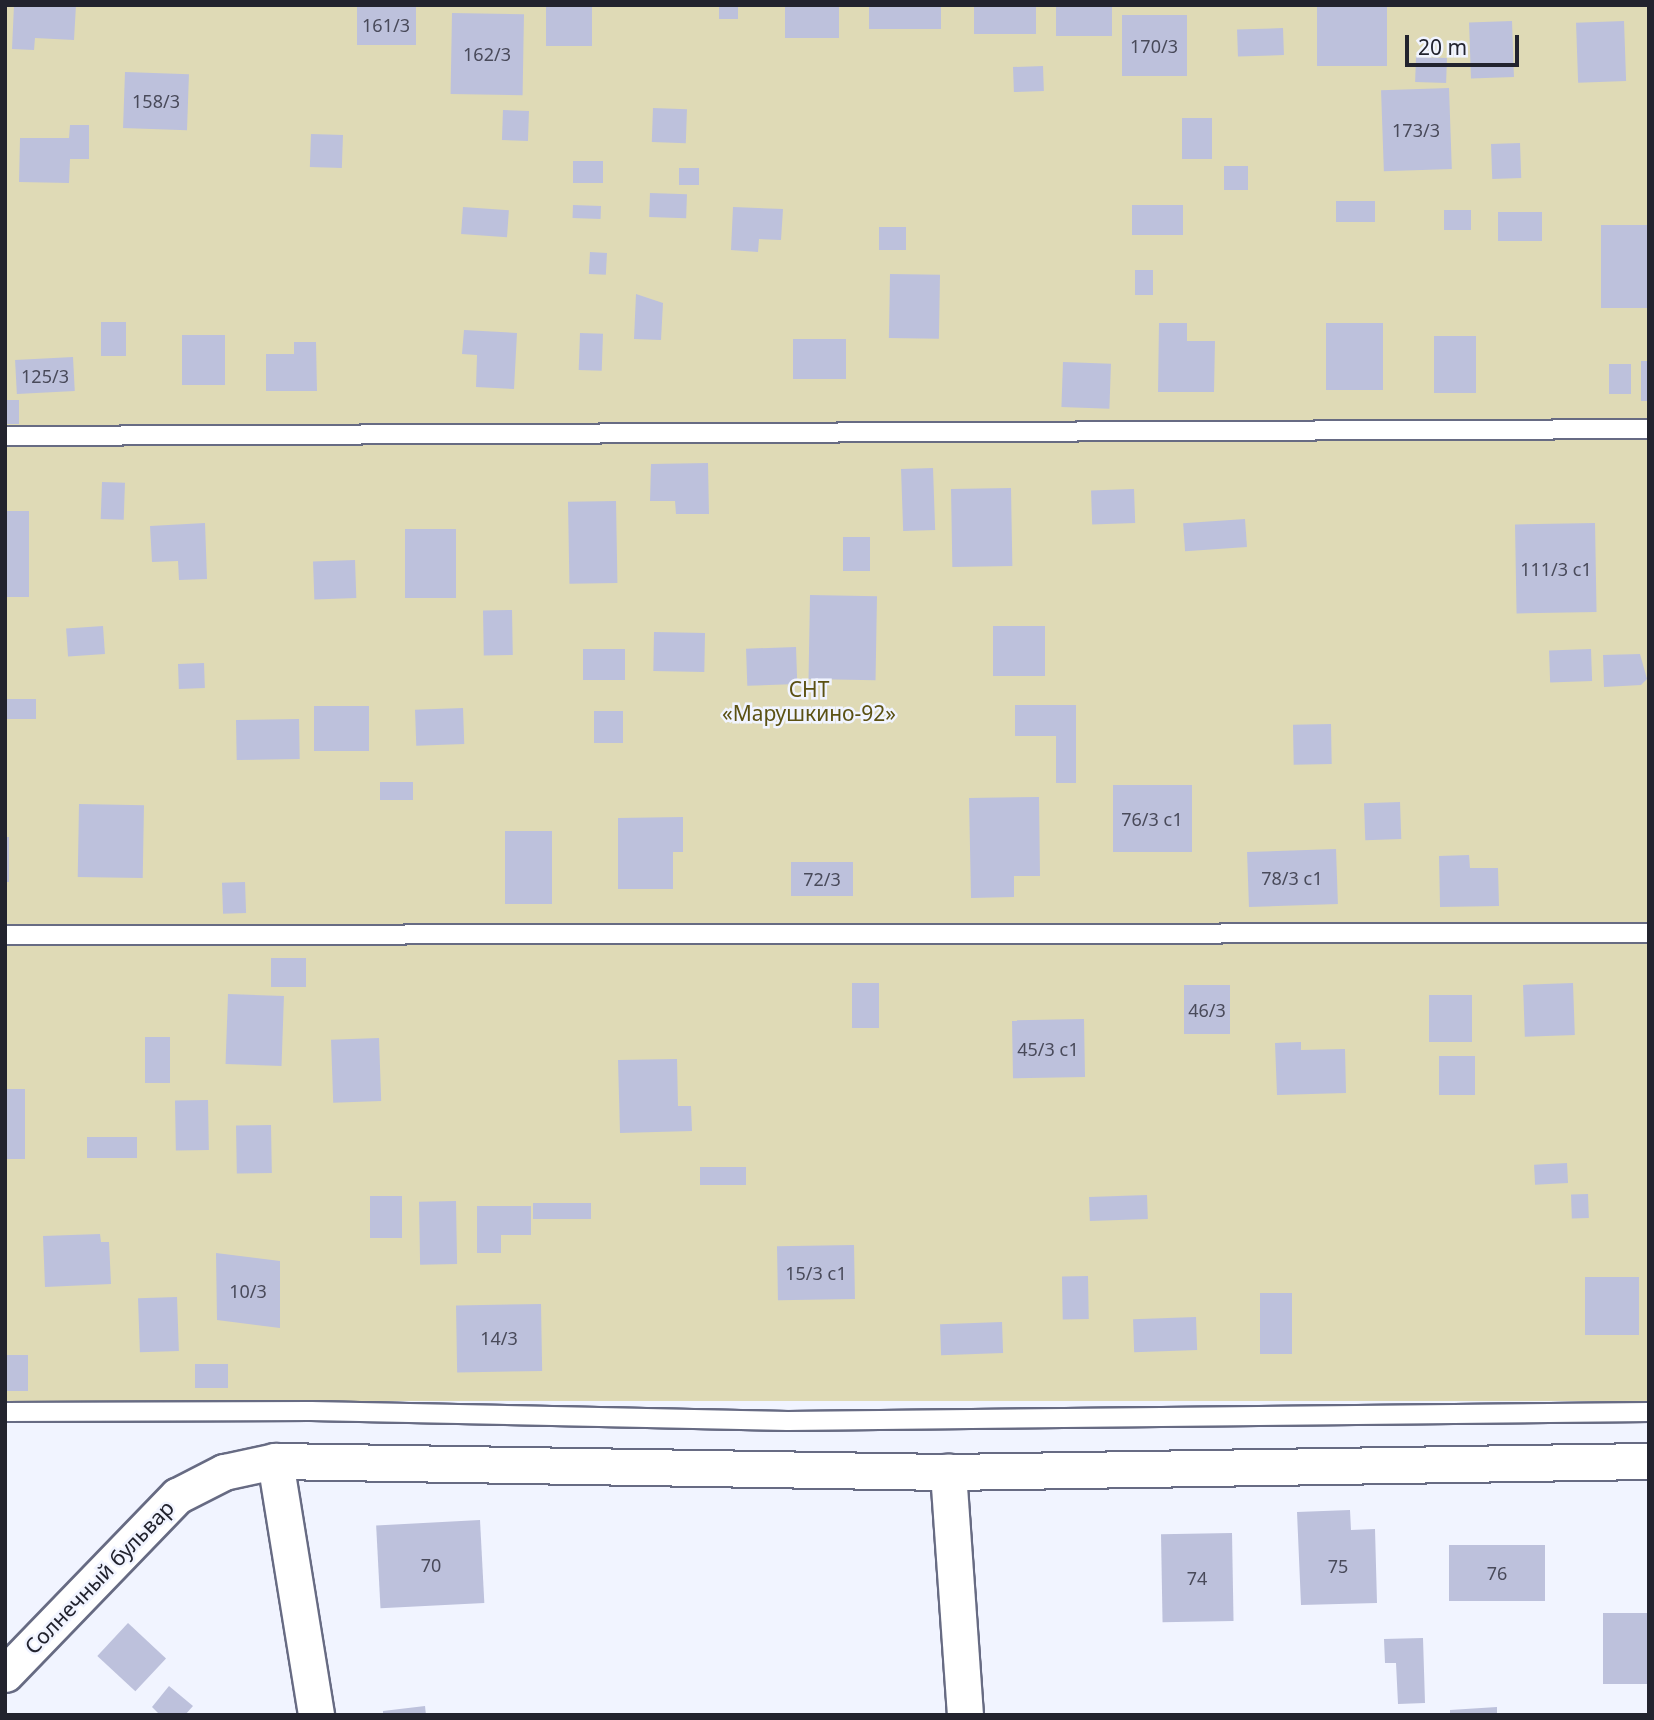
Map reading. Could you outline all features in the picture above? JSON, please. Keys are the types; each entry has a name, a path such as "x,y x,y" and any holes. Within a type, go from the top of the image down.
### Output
{"street":[{"name":"Солнечный бульвар","path":"5,1674 177,1496 224,1472 275,1461 948,1472 1649,1461"},
{"path":"275,1461 316,1715"},
{"path":"948,1472 965,1715"}],"lane":[{"path":"5,436 1649,429"},
{"path":"5,935 1649,933"},
{"path":"5,1412 788,1421 1649,1412"}],"green space":[{"name":"СНТ «Марушкино-92»","path":"5,5 1649,5 1649,1401 5,1401"}],"building":[{"path":"14,5 76,5 74,40 35,38 34,50 12,49"},
{"path":"357,5 416,5 416,45 357,45"},
{"path":"546,5 592,5 592,46 546,46"},
{"path":"719,5 738,5 738,19 719,19"},
{"path":"785,5 839,5 839,38 785,38"},
{"path":"869,5 941,5 941,29 869,29"},
{"path":"974,5 1036,5 1036,34 974,34"},
{"path":"1056,5 1112,5 1112,36 1056,36"},
{"path":"1317,5 1387,5 1387,66 1317,66"},
{"path":"452,13 524,14 523,95 451,94"},
{"path":"1122,15 1187,15 1187,76 1122,76"},
{"path":"1512,21 1514,77 1471,78 1469,23"},
{"path":"1624,21 1626,81 1578,83 1576,23"},
{"path":"1283,28 1284,55 1238,57 1237,30"},
{"path":"1416,57 1447,58 1446,83 1415,82"},
{"path":"1043,66 1044,91 1014,92 1013,67"},
{"path":"125,72 189,74 187,130 123,128"},
{"path":"1449,88 1452,169 1384,171 1381,90"},
{"path":"653,108 687,109 686,143 652,142"},
{"path":"503,110 529,111 528,141 502,140"},
{"path":"1182,118 1212,118 1212,159 1182,159"},
{"path":"70,125 89,125 89,159 70,159 69,183 19,182 20,138 69,138"},
{"path":"311,134 343,135 342,168 310,167"},
{"path":"1520,143 1521,178 1492,179 1491,144"},
{"path":"573,161 603,161 603,183 573,183"},
{"path":"1224,166 1248,166 1248,190 1224,190"},
{"path":"679,168 699,168 699,185 679,185"},
{"path":"650,193 687,194 686,218 649,217"},
{"path":"1336,201 1375,201 1375,222 1336,222"},
{"path":"573,205 601,206 601,219 573,218"},
{"path":"1132,205 1183,205 1183,235 1132,235"},
{"path":"463,207 509,210 507,237 461,234"},
{"path":"733,207 783,209 781,240 759,239 758,252 731,250"},
{"path":"1444,210 1471,210 1471,230 1444,230"},
{"path":"1498,212 1542,212 1542,241 1498,241"},
{"path":"1601,225 1649,225 1649,308 1601,308"},
{"path":"879,227 906,227 906,250 879,250"},
{"path":"590,252 607,253 606,275 589,274"},
{"path":"1135,270 1153,270 1153,295 1135,295"},
{"path":"890,274 940,275 939,339 889,338"},
{"path":"636,294 663,303 661,340 634,339"},
{"path":"101,322 126,322 126,356 101,356"},
{"path":"1159,323 1187,323 1187,341 1215,341 1214,392 1158,392"},
{"path":"1326,323 1383,323 1383,390 1326,390"},
{"path":"464,330 517,333 514,389 476,387 477,355 462,354"},
{"path":"580,333 603,334 602,371 579,370"},
{"path":"182,335 225,335 225,385 182,385"},
{"path":"1434,336 1476,336 1476,393 1434,393"},
{"path":"793,339 846,339 846,379 793,379"},
{"path":"294,342 316,342 317,391 266,391 266,354 294,354"},
{"path":"73,357 75,391 17,394 15,360"},
{"path":"1641,361 1649,361 1649,401 1641,401"},
{"path":"1063,362 1111,364 1109,409 1061,407"},
{"path":"1609,364 1631,364 1631,394 1609,394"},
{"path":"5,400 19,400 19,424 5,424"},
{"path":"708,463 709,514 676,514 675,501 650,501 651,464"},
{"path":"933,468 935,530 903,531 901,469"},
{"path":"102,482 125,483 124,520 101,519"},
{"path":"1011,488 1012,566 952,567 951,489"},
{"path":"1134,489 1135,523 1092,524 1091,491"},
{"path":"616,501 617,583 569,584 568,502"},
{"path":"5,511 29,511 29,597 5,597"},
{"path":"1245,519 1247,547 1185,551 1183,523"},
{"path":"205,523 207,579 179,580 178,561 152,562 150,526"},
{"path":"1595,523 1597,612 1517,613 1515,524"},
{"path":"405,529 456,529 456,598 405,598"},
{"path":"843,537 870,537 870,571 843,571"},
{"path":"355,560 356,598 314,599 313,561"},
{"path":"810,595 877,596 876,680 809,679"},
{"path":"512,610 513,655 484,655 483,611"},
{"path":"103,626 105,654 68,657 66,629"},
{"path":"993,626 1045,626 1045,676 993,676"},
{"path":"654,632 705,633 704,672 653,671"},
{"path":"796,647 797,684 747,686 746,649"},
{"path":"583,649 625,649 625,680 583,680"},
{"path":"1591,649 1592,681 1550,682 1549,650"},
{"path":"1640,654 1647,679 1641,685 1604,687 1603,655"},
{"path":"204,663 205,688 179,689 178,664"},
{"path":"5,699 36,699 36,719 5,719"},
{"path":"1015,705 1076,705 1076,783 1056,783 1056,736 1015,736"},
{"path":"314,706 369,706 369,751 314,751"},
{"path":"463,708 464,744 416,746 415,710"},
{"path":"594,711 623,711 623,743 594,743"},
{"path":"299,719 300,759 237,760 236,720"},
{"path":"1331,724 1332,764 1294,765 1293,725"},
{"path":"380,782 413,782 413,800 380,800"},
{"path":"1113,785 1192,785 1192,852 1113,852"},
{"path":"1039,797 1040,876 1014,876 1014,897 971,898 969,798"},
{"path":"1400,802 1401,839 1365,840 1364,803"},
{"path":"79,804 144,805 143,878 78,877"},
{"path":"683,817 683,852 673,852 673,889 618,889 618,818"},
{"path":"505,831 552,831 552,904 505,904"},
{"path":"5,837 9,837 9,882 5,882"},
{"path":"1336,849 1338,904 1249,907 1247,852"},
{"path":"1469,855 1470,868 1498,868 1499,906 1440,907 1439,856"},
{"path":"791,862 853,862 853,896 791,896"},
{"path":"245,882 246,913 223,914 222,883"},
{"path":"271,958 306,958 306,987 271,987"},
{"path":"852,983 879,983 879,1028 852,1028"},
{"path":"1573,983 1575,1035 1525,1037 1523,985"},
{"path":"1184,985 1230,985 1230,1034 1184,1034"},
{"path":"228,994 284,996 282,1066 226,1064"},
{"path":"1429,995 1472,995 1472,1042 1429,1042"},
{"path":"1084,1019 1085,1077 1013,1078 1012,1020"},
{"path":"145,1037 170,1037 170,1083 145,1083"},
{"path":"379,1038 381,1101 333,1103 331,1040"},
{"path":"1301,1042 1301,1050 1345,1049 1346,1093 1277,1095 1275,1043"},
{"path":"1439,1056 1475,1056 1475,1095 1439,1095"},
{"path":"677,1059 678,1106 691,1106 692,1131 620,1133 618,1060"},
{"path":"5,1089 25,1089 25,1159 5,1159"},
{"path":"208,1100 209,1150 176,1151 175,1101"},
{"path":"271,1125 272,1173 237,1174 236,1126"},
{"path":"87,1137 137,1137 137,1158 87,1158"},
{"path":"1567,1163 1568,1183 1535,1185 1534,1165"},
{"path":"700,1167 746,1167 746,1185 700,1185"},
{"path":"1588,1194 1589,1218 1572,1219 1571,1195"},
{"path":"1147,1195 1148,1219 1090,1221 1089,1197"},
{"path":"370,1196 402,1196 402,1238 370,1238"},
{"path":"456,1201 457,1264 420,1265 419,1202"},
{"path":"533,1203 591,1203 591,1219 533,1219"},
{"path":"477,1206 531,1206 531,1235 501,1235 501,1253 477,1253"},
{"path":"100,1234 101,1242 109,1242 111,1284 45,1287 43,1236"},
{"path":"854,1245 855,1299 778,1300 777,1246"},
{"path":"216,1253 280,1261 280,1328 217,1320"},
{"path":"1062,1276 1088,1276 1089,1319 1063,1319"},
{"path":"1585,1277 1639,1277 1639,1335 1585,1335"},
{"path":"1260,1293 1292,1293 1292,1354 1260,1354"},
{"path":"177,1297 179,1351 140,1352 138,1298"},
{"path":"541,1304 542,1371 457,1372 456,1305"},
{"path":"1196,1317 1197,1350 1134,1352 1133,1319"},
{"path":"1002,1322 1003,1353 941,1355 940,1324"},
{"path":"5,1355 28,1355 28,1391 5,1391"},
{"path":"195,1364 228,1364 228,1388 195,1388"},
{"path":"1350,1510 1351,1530 1375,1529 1377,1603 1301,1605 1297,1512"},
{"path":"480,1520 484,1603 380,1608 376,1525"},
{"path":"1232,1533 1234,1621 1163,1622 1161,1534"},
{"path":"1449,1545 1545,1545 1545,1601 1449,1601"},
{"path":"1603,1613 1649,1613 1649,1684 1603,1684"},
{"path":"128,1623 166,1658 135,1691 97,1656"},
{"path":"1423,1638 1425,1703 1398,1704 1396,1663 1385,1663 1384,1639"},
{"path":"169,1686 193,1706 185,1715 160,1715 152,1707"},
{"path":"425,1706 426,1715 383,1715 383,1711"},
{"path":"1497,1707 1497,1715 1450,1715 1450,1710"}]}
